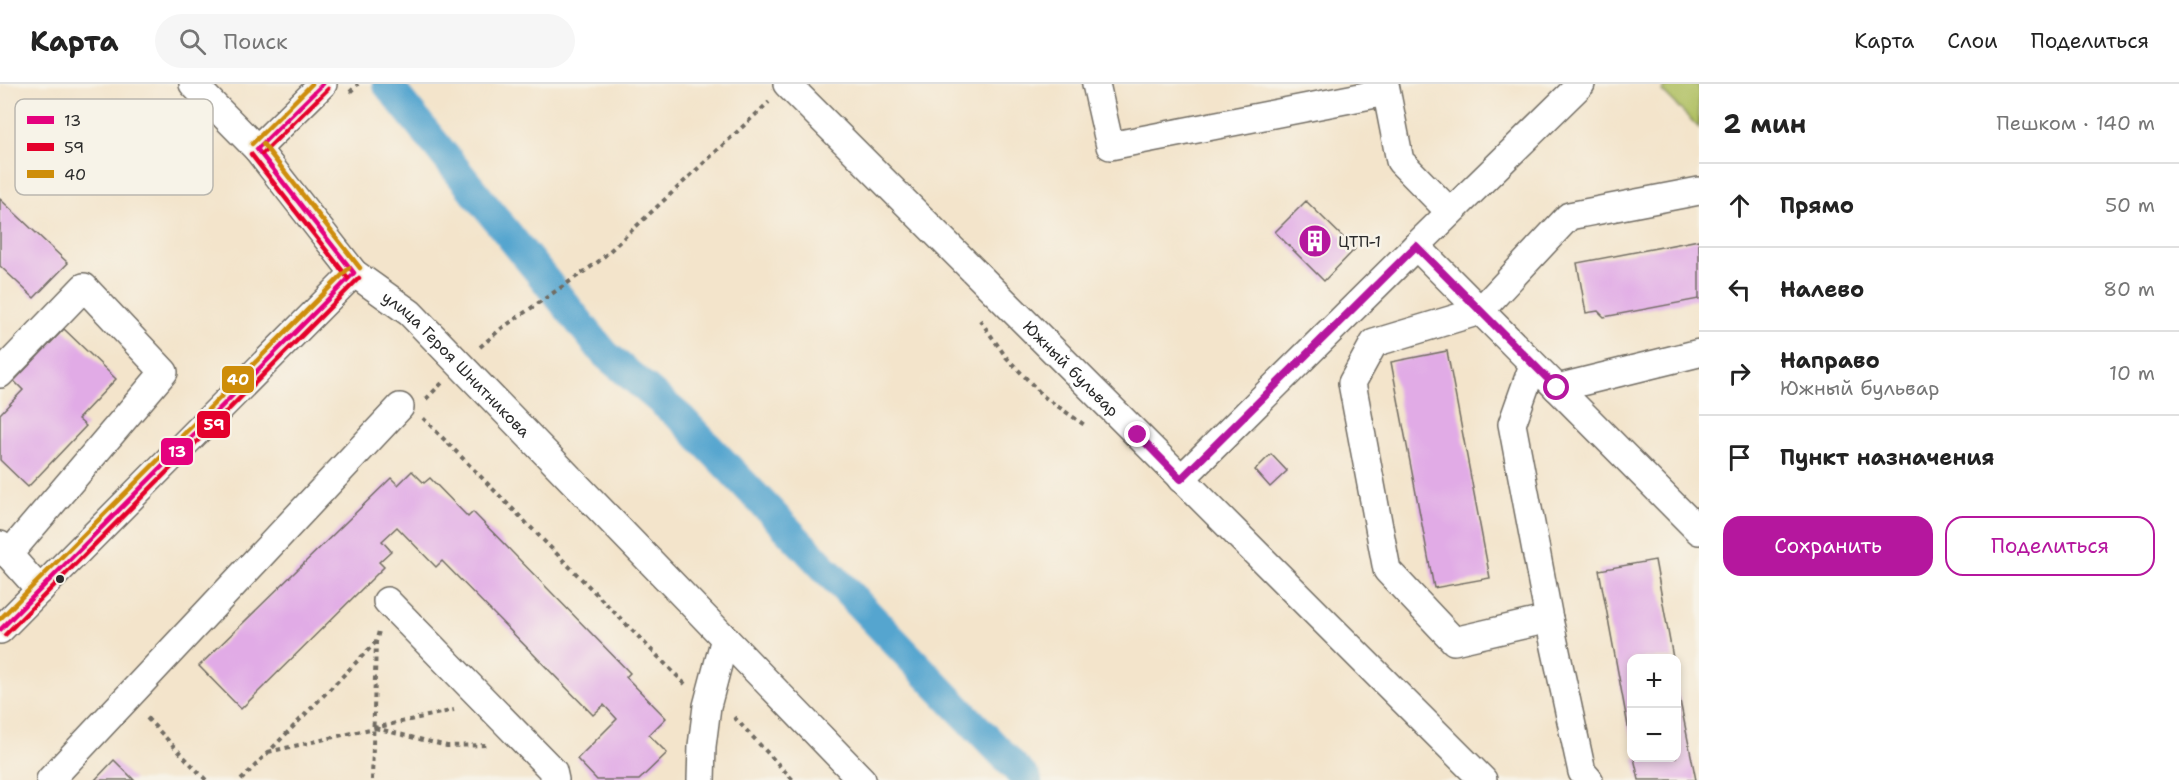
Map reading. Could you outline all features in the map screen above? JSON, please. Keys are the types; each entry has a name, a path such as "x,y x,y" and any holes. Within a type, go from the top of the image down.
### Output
{"street":[{"name":"улица Героя Шнитникова","path":"193,84 208,99"},
{"path":"257,149 323,84"},
{"path":"1096,84 1110,146 1386,88 1400,161 1450,212"},
{"path":"1181,479 1581,84"},
{"name":"Южный бульвар","path":"788,85 1483,780"},
{"name":"улица Героя Шнитникова","path":"213,104 257,149 354,273 410,313 862,780"},
{"path":"1549,619 1454,641 1387,570 1352,383 1374,343 1480,311 1569,216 1699,191"},
{"path":"1416,246 1699,531"},
{"path":"0,630 354,273"},
{"path":"5,358 84,287 164,372 4,550 40,590"},
{"path":"1557,388 1699,353"},
{"path":"1533,365 1512,424 1549,619 1582,772 1589,780"},
{"path":"50,780 412,407"},
{"path":"387,601 553,771 555,780"},
{"path":"701,780 706,706 725,638"},
{"path":"702,746 716,780"}],"path":[{"path":"502,328 598,262 788,85"},
{"path":"461,365 412,407 706,706 729,711 793,780"},
{"path":"372,780 376,642 387,601"},
{"path":"240,780 376,642"},
{"path":"268,752 487,703"},
{"path":"146,717 206,780"},
{"path":"374,728 447,746 526,744"}],"green space":[{"path":"1669,84 1699,84 1699,128 1662,91"}],"building":[{"path":"0,199 68,263 34,298 0,266"},
{"name":"ЦТП-1","path":"1306,201 1355,249 1324,281 1275,232"},
{"path":"1699,240 1699,299 1604,317 1598,311 1586,313 1577,263"},
{"path":"64,329 116,379 78,419 86,426 28,487 0,460 0,414 23,390 14,381"},
{"path":"1447,351 1490,578 1434,588 1391,362"},
{"path":"1271,454 1287,471 1270,487 1255,470"},
{"path":"412,471 424,483 430,478 468,517 473,512 630,673 626,677 666,718 649,735 667,753 639,780 597,780 577,759 617,719 604,705 593,715 442,561 436,567 397,527 382,541 391,551 379,562 384,567 241,709 199,666 391,478 398,485"},
{"path":"1655,560 1672,654 1627,654 1627,721 1599,570"},
{"path":"1681,706 1696,780 1639,780 1635,762 1681,762"},
{"path":"114,760 134,780 95,780"}],"waterway":[{"path":"387,84 605,354 682,419 1027,780"}],"transit line":[{"name":"40","path":"252,144 312,84"},
{"name":"13","path":"257,149 323,84"},
{"name":"59","path":"262,154 328,89"},
{"name":"40","path":"263,144 360,268"},
{"name":"13","path":"257,149 354,273"},
{"name":"59","path":"251,154 348,278"},
{"name":"40","path":"0,619 349,268"},
{"name":"13","path":"0,630 354,273"},
{"name":"59","path":"5,635 359,278"}],"place":[{"name":"ЦТП-1","path":"1315,241"}],"route":[{"path":"1138,435 1181,479 1416,246 1557,388"}]}
